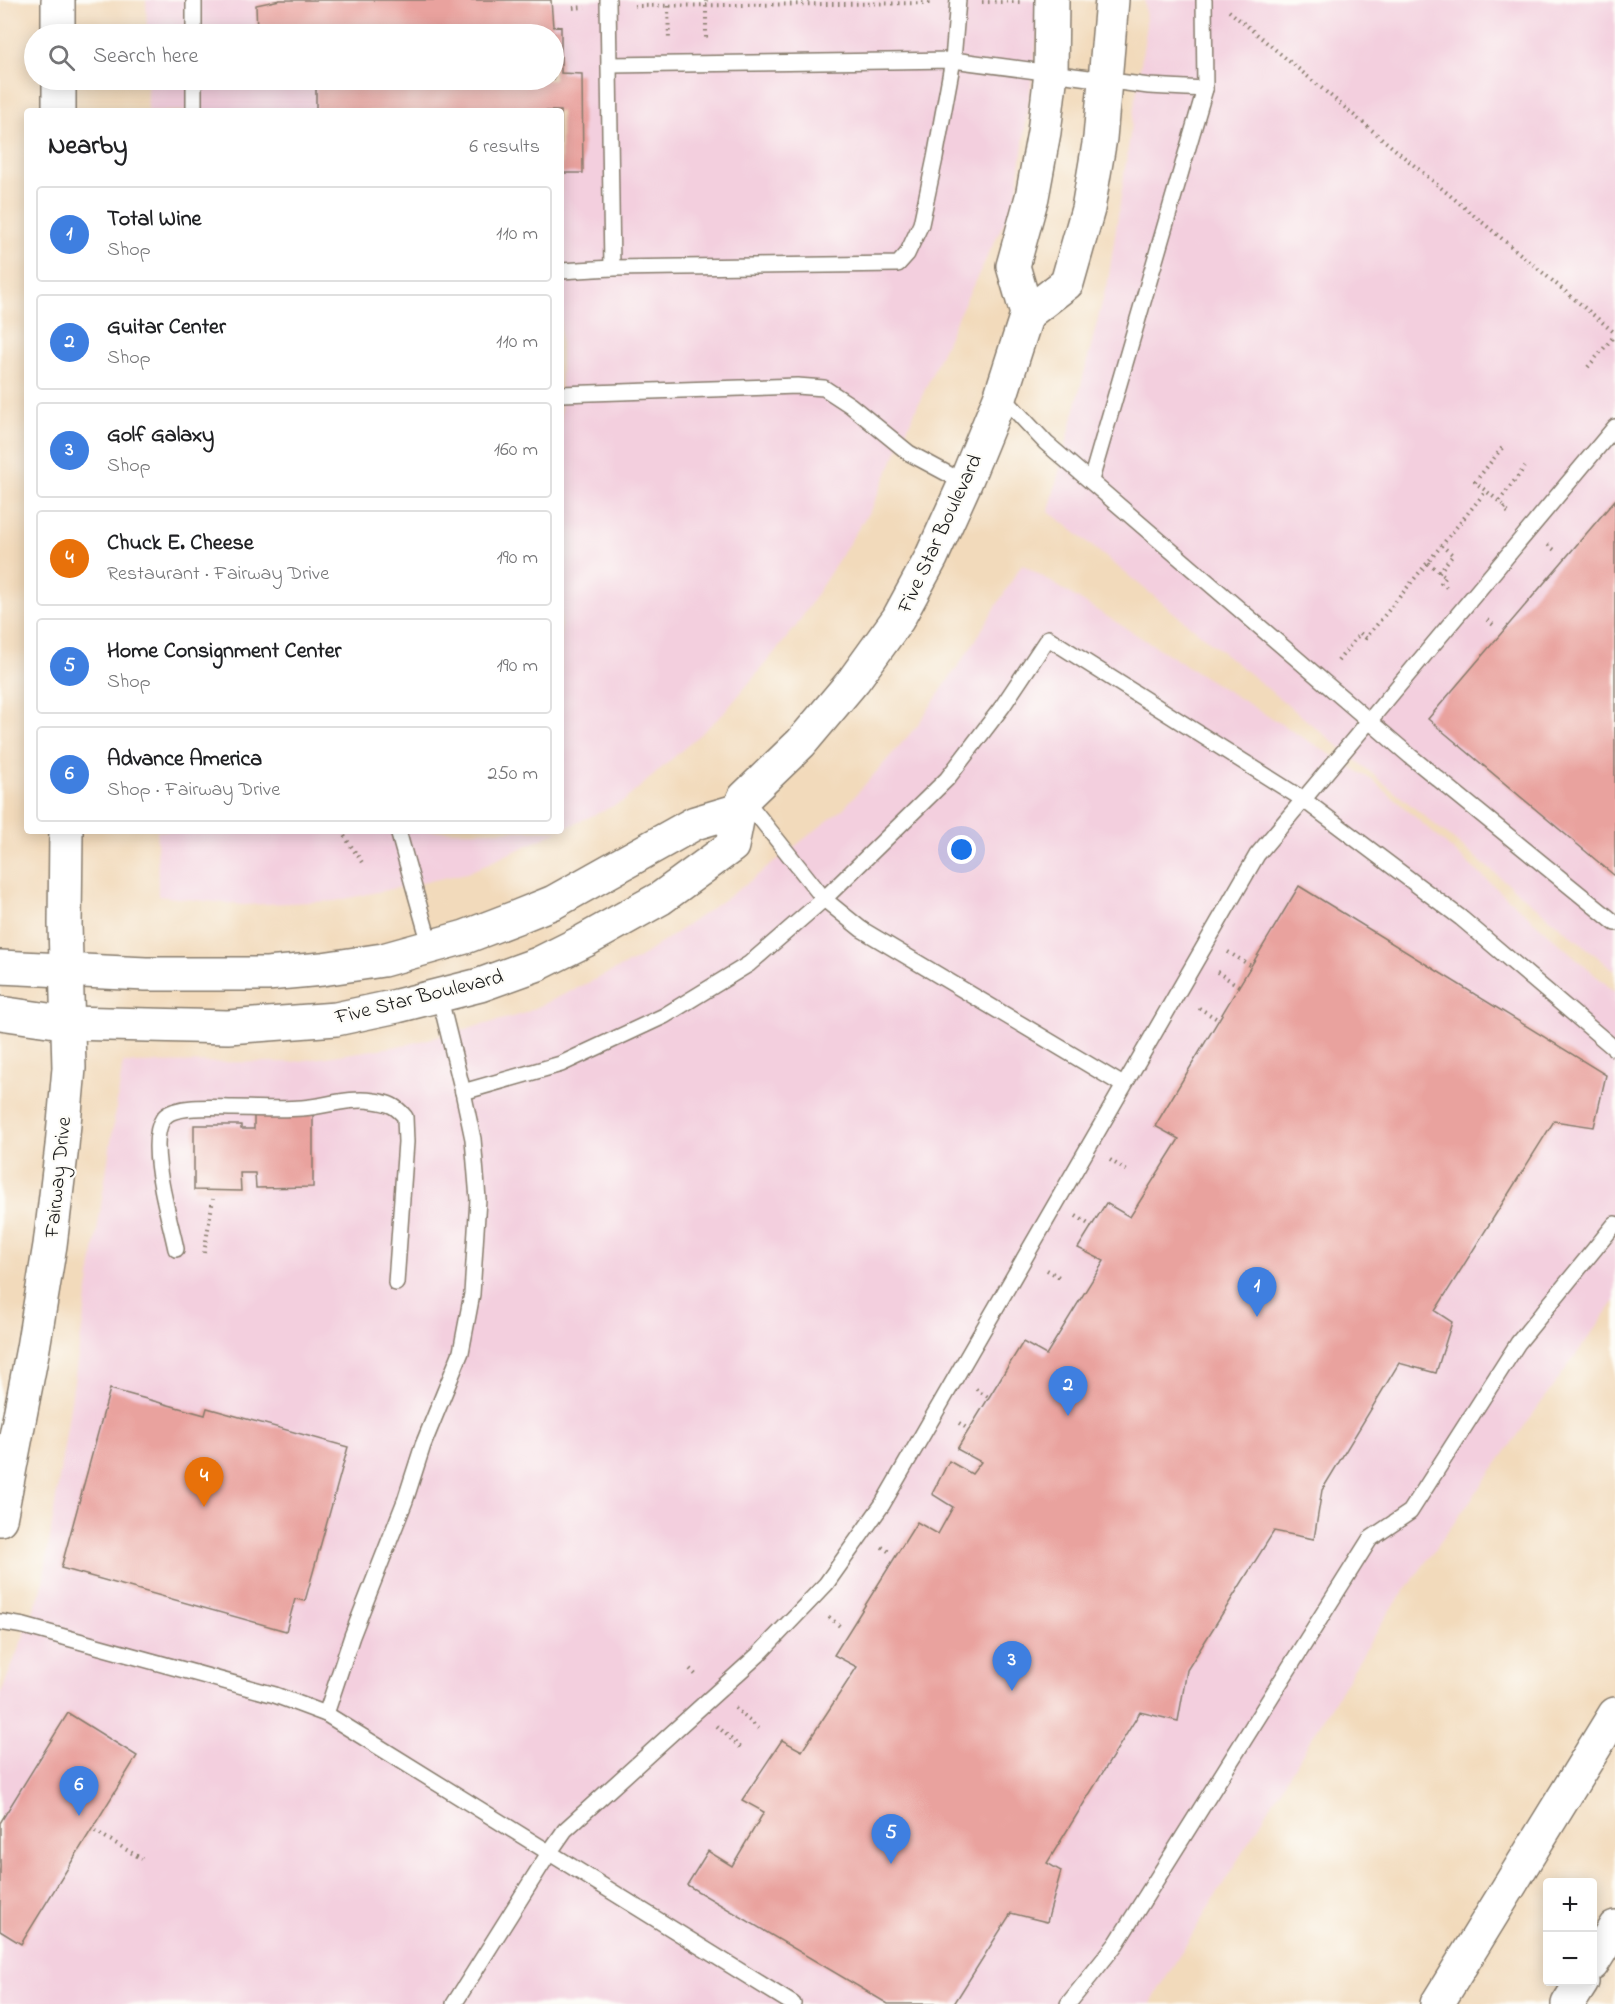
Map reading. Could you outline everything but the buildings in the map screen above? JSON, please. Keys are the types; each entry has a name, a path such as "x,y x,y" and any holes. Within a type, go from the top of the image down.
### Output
{"main road":[{"path":"58,0 58,24"},
{"path":"1038,1 1051,73 1044,132 1032,197 1013,266 1027,314 1067,283 1088,208 1100,138 1112,0"},
{"path":"59,90 59,108"},
{"name":"Five Star Boulevard","path":"0,967 146,974 267,974 383,960 431,948 554,902 695,823 741,804 801,742 854,680 898,619 931,558 965,483 1000,395 1027,314"},
{"name":"Five Star Boulevard","path":"0,1013 69,1023 228,1027 277,1025 336,1019 480,985 537,963 584,941 661,898 732,846 741,804"},
{"name":"Fairway Drive","path":"0,1519 33,1348 50,1245 62,1146 68,1079 69,1023 65,924 66,834"},
{"path":"1437,2004 1615,1714"},
{"path":"1597,1957 1615,1927"},
{"path":"1568,2004 1579,1986"}],"lane":[{"path":"194,0 194,24"},
{"path":"1091,480 1204,89 1204,0"},
{"path":"564,271 612,268 898,264 907,254 921,224 953,60 958,1"},
{"path":"608,3 612,268"},
{"path":"609,65 953,60 1149,86 1204,89"},
{"path":"194,90 194,108"},
{"path":"564,394 797,386 824,388 850,405 909,453 965,483"},
{"path":"1000,395 1046,443 1410,756 1615,923"},
{"path":"454,2004 549,1853 566,1830 758,1655 826,1584 882,1505 1257,855 1615,427"},
{"path":"463,1092 561,1064 664,1016 749,964 825,899 947,779 1002,707 1048,638 1304,800 1461,918 1615,1049"},
{"path":"741,804 825,899 861,929 1123,1085"},
{"path":"399,834 431,948"},
{"path":"326,1714 352,1636 405,1501 423,1445 462,1352 472,1294 478,1199 473,1138 439,995"},
{"path":"176,1249 158,1172 158,1127 164,1117 172,1111 192,1108 302,1108 350,1100 374,1101 394,1105 405,1117 406,1143 396,1283"},
{"path":"1068,2004 1116,1944 1370,1539 1410,1512 1518,1343 1615,1224"},
{"path":"0,1622 24,1626 275,1695 326,1714 793,2004"}],"path":[{"path":"665,0 669,64"},
{"path":"706,0 707,64"},
{"path":"573,8 608,3 706,6 1038,1"},
{"path":"1222,5 1615,334 1588,367"},
{"path":"1502,448 1475,482 1557,552"},
{"path":"1499,501 1525,467"},
{"path":"1322,680 1360,633 1366,638 1486,491"},
{"path":"1439,572 1453,555 1442,546"},
{"path":"343,834 363,864"},
{"path":"204,1253 213,1199"},
{"path":"95,1831 142,1859"}],"shaded area":[{"path":"146,0 1040,0 1040,18 1016,198 959,314 872,507 795,628 723,714 624,801 564,829 564,108 148,108 147,90 564,90 564,24 147,24"},
{"path":"1145,0 1615,0 1615,971 1049,511 1109,275 1146,30"},
{"path":"1022,564 1375,782 1615,992 1615,1301 1383,1621 1150,2004 0,2004 0,1696 42,1589 123,1063 292,1062 406,1045 523,1014 638,959 741,888 844,808 917,726 975,641"},
{"path":"157,834 552,834 467,873 335,901 243,905 158,896"}],"place":[{"name":"Total Wine","path":"1257,1317"},
{"name":"Guitar Center","path":"1068,1416"},
{"name":"Chuck E. Cheese","path":"204,1507"},
{"name":"Golf Galaxy","path":"1012,1691"},
{"name":"Advance America","path":"79,1816"},
{"name":"Home Consignment Center","path":"891,1864"}]}
